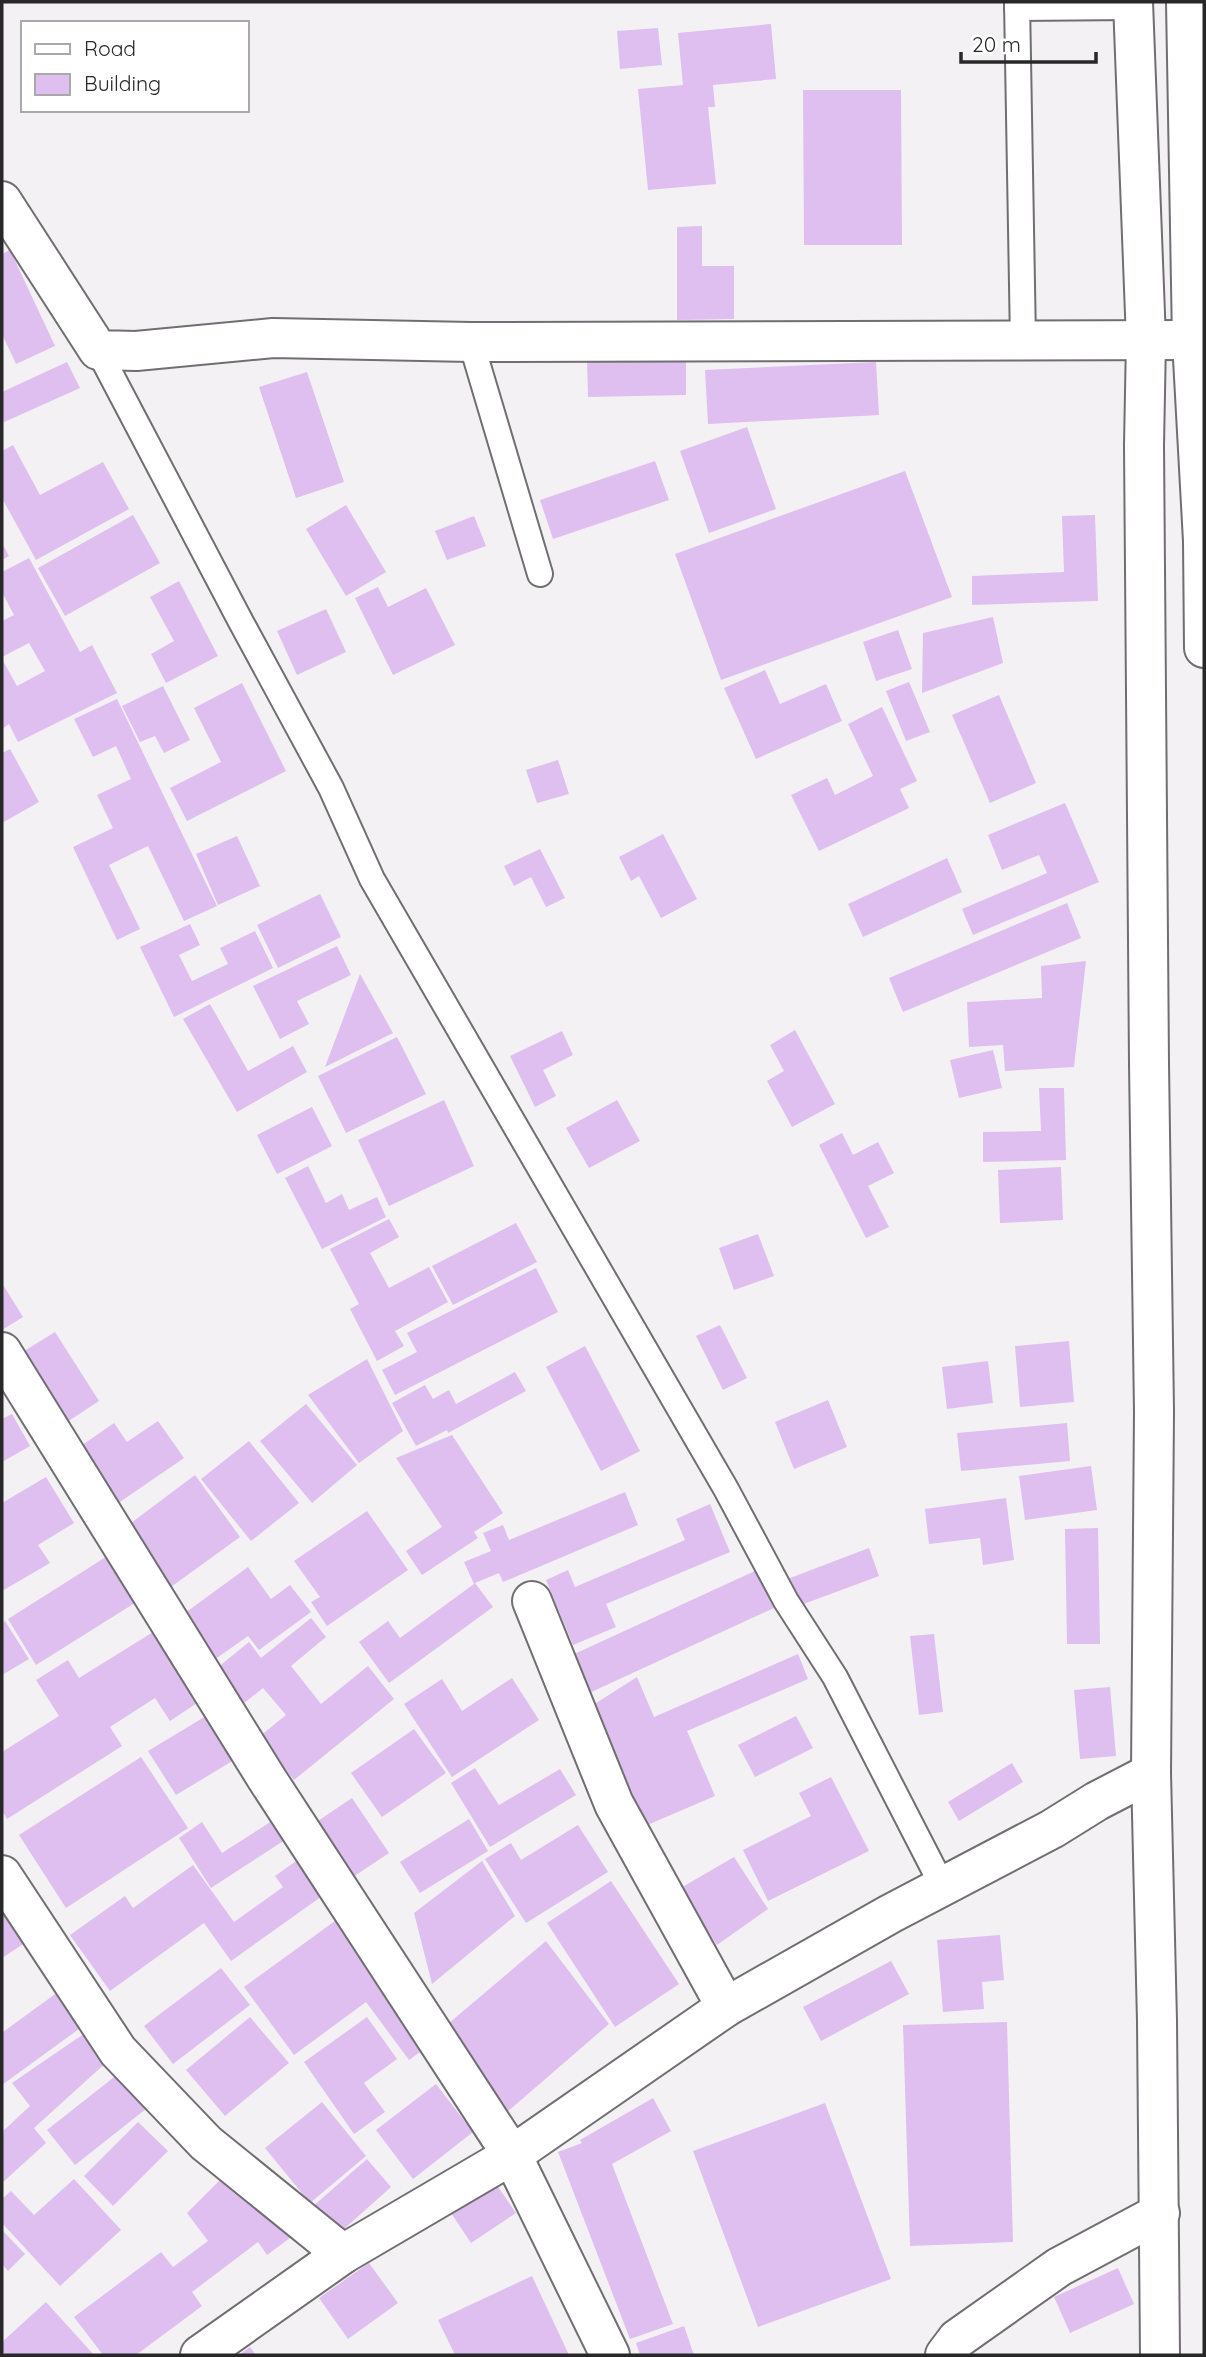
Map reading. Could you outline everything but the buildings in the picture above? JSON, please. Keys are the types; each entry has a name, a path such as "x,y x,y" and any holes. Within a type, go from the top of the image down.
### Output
{"street":[{"path":"1186,2 1192,340 1204,541 1204,648"},
{"path":"1133,4 1146,340 1144,444 1154,1412 1151,1773 1160,2213 1160,2355"},
{"path":"2,201 98,350 136,351 273,338 471,342 1192,340"},
{"path":"1144,444 1200,443"},
{"path":"1146,544 1204,541"},
{"path":"2,1352 260,1768 512,2155 610,2355"},
{"path":"531,1601 614,1804 726,2007"},
{"path":"200,2355 343,2254 512,2155 726,2007 890,1914 1151,1773"},
{"path":"2,1875 118,2051 206,2143 343,2254"},
{"path":"945,2355 957,2339 1059,2267 1160,2213"}],"lane":[{"path":"1023,341 1017,5 1133,4"},
{"path":"471,342 540,574"},
{"path":"98,350 331,788 372,879 726,1489 786,1601 835,1677 943,1887"}]}
